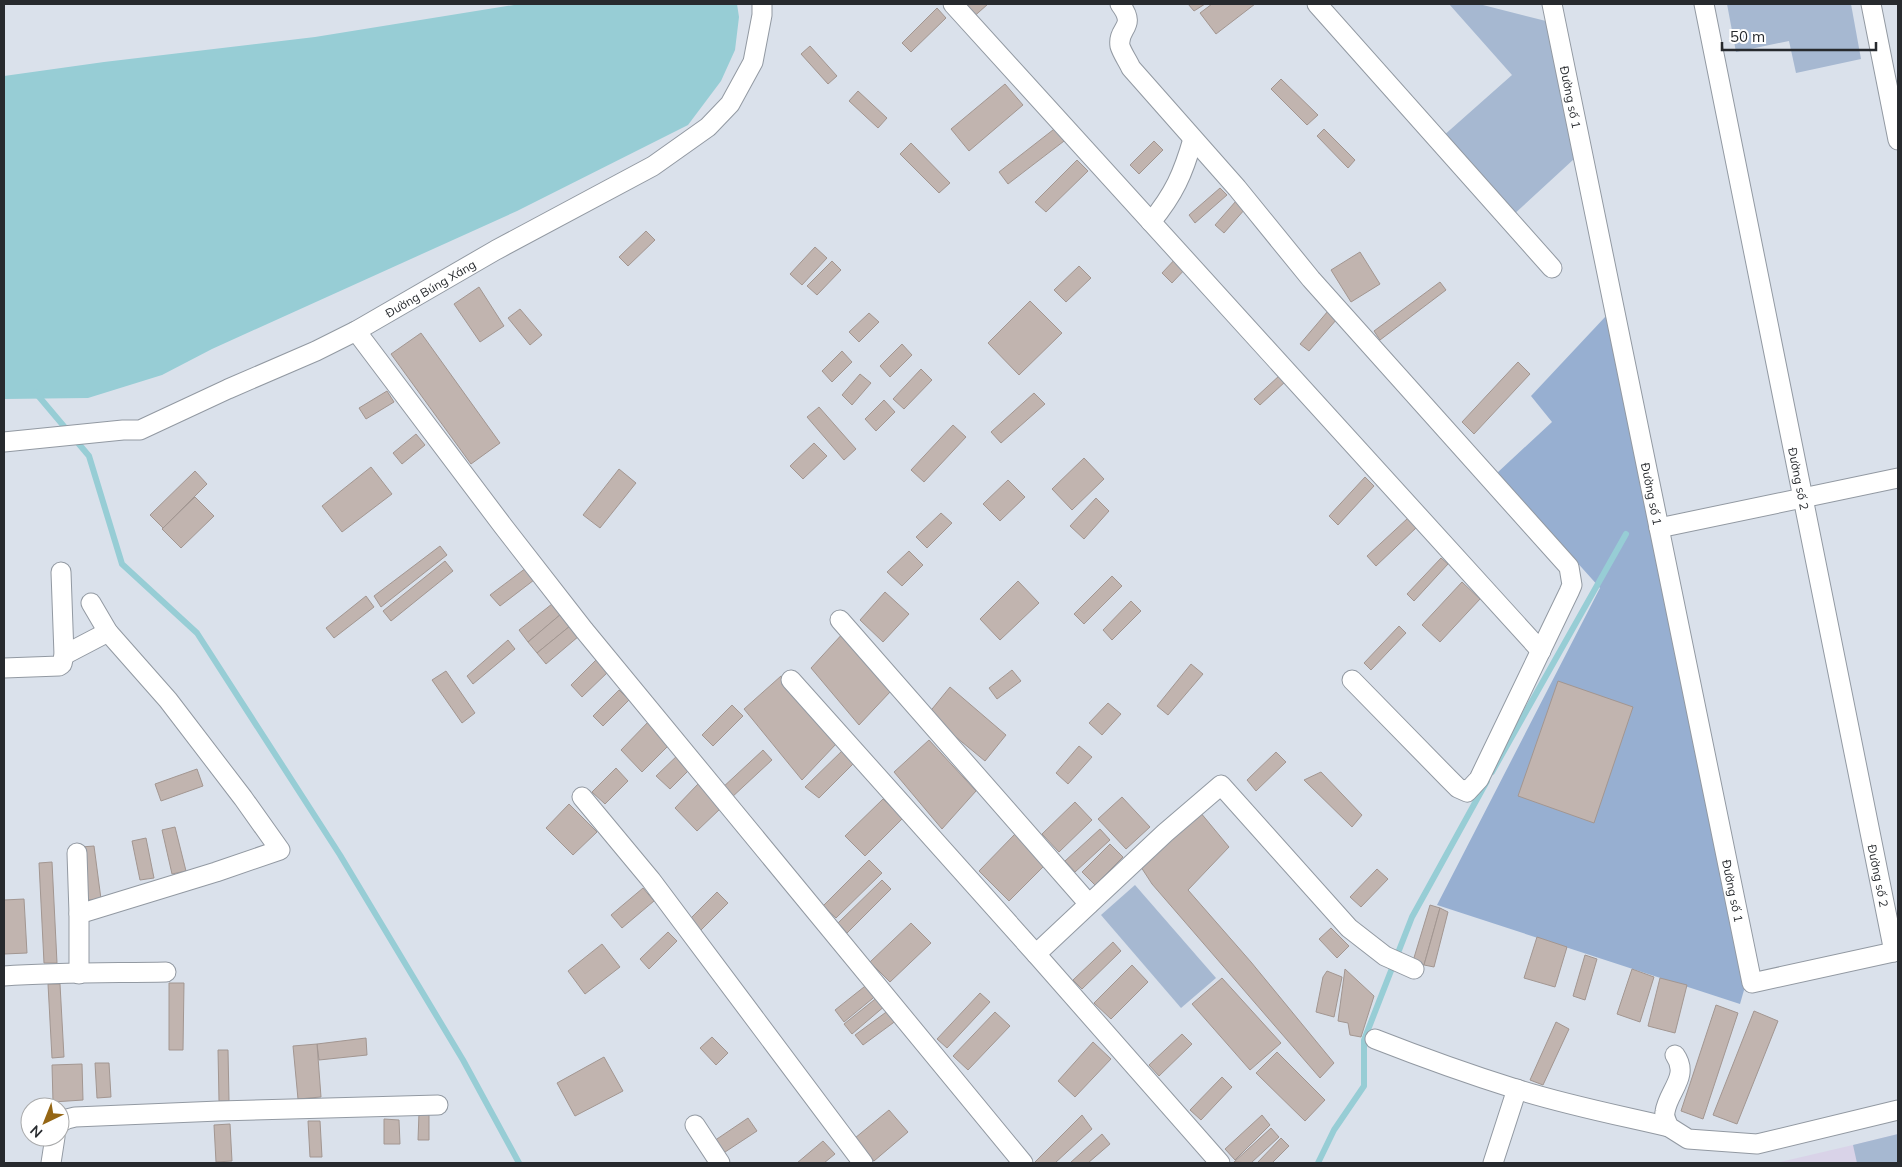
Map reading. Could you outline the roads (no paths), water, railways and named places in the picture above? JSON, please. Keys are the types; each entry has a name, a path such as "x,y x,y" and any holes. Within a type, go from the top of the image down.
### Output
{"street":[{"name":"Đường Búng Xáng","path":"4,442 140,430 316,351 356,331 496,250 653,166 708,127 730,104 753,62 762,15 762,4"},
{"path":"953,4 1541,651"},
{"path":"1120,4 1128,16 1128,24 1120,38 1120,46 1131,68 1237,188 1311,279 1569,567 1572,585 1479,779 1467,792 1458,788 1352,680"},
{"path":"1317,4 1552,268"},
{"name":"Đường số 1","path":"1552,4 1752,983 1896,952"},
{"name":"Đường số 2","path":"1704,4 1896,952"},
{"path":"1871,4 1898,140"},
{"path":"1151,222 1167,203 1180,181 1193,139"},
{"path":"356,331 584,630 1023,1163"},
{"path":"1659,528 1898,478"},
{"path":"4,668 59,666 62,664 64,654 61,572"},
{"path":"79,914 216,872 280,850 168,700 108,632 91,603"},
{"path":"840,620 1089,904"},
{"path":"64,654 108,632"},
{"path":"791,680 1220,1163"},
{"path":"1036,954 1165,833 1221,785 1348,928 1386,956 1414,969"},
{"path":"582,797 650,880 863,1163"},
{"path":"77,852 79,974"},
{"path":"4,976 52,972 79,974 166,972"},
{"path":"1375,1039 1426,1059 1517,1089 1578,1106 1669,1127 1688,1138 1756,1144 1898,1110"},
{"path":"1669,1127 1664,1113 1681,1073 1681,1064 1675,1055"},
{"path":"1493,1163 1517,1089"},
{"path":"70,1119 200,1112 438,1105"},
{"path":"694,1125 720,1163"},
{"path":"51,1163 53,1147"}],"waterway":[{"path":"35,392 89,456 122,564 197,633 340,855 463,1060 519,1163"},
{"path":"1492,772 1626,534"},
{"path":"1318,1163 1334,1130 1364,1086 1364,1040 1412,917 1487,781"}]}
